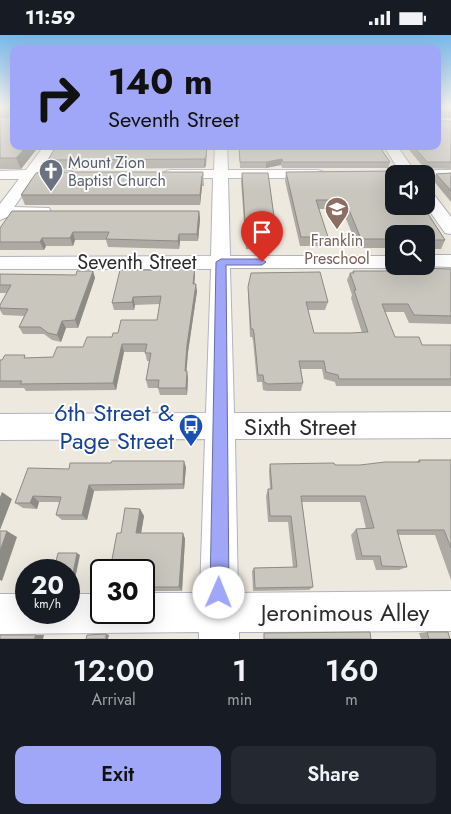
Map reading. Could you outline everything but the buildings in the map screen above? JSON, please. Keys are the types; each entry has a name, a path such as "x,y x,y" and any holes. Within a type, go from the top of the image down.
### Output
{"street":[{"path":"1,213 48,150"},
{"path":"219,625 221,262 213,212 222,174 222,150"},
{"path":"393,150 403,165"},
{"path":"435,173 451,173"},
{"path":"0,175 84,174"},
{"path":"152,174 327,174"},
{"path":"435,207 451,229"},
{"path":"1,213 59,212"},
{"path":"435,261 451,261"},
{"name":"Seventh Street","path":"0,263 385,262"},
{"name":"Sixth Street","path":"0,427 451,425"},
{"name":"Jeronimous Alley","path":"0,614 219,625 451,611"}],"place":[{"name":"Mount Zion Baptist Church","path":"51,192"},
{"name":"Franklin Preschool","path":"337,230"},
{"name":"6th Street & Page Street","path":"191,447"}],"route":[{"path":"219,593 221,262 262,262"}]}
